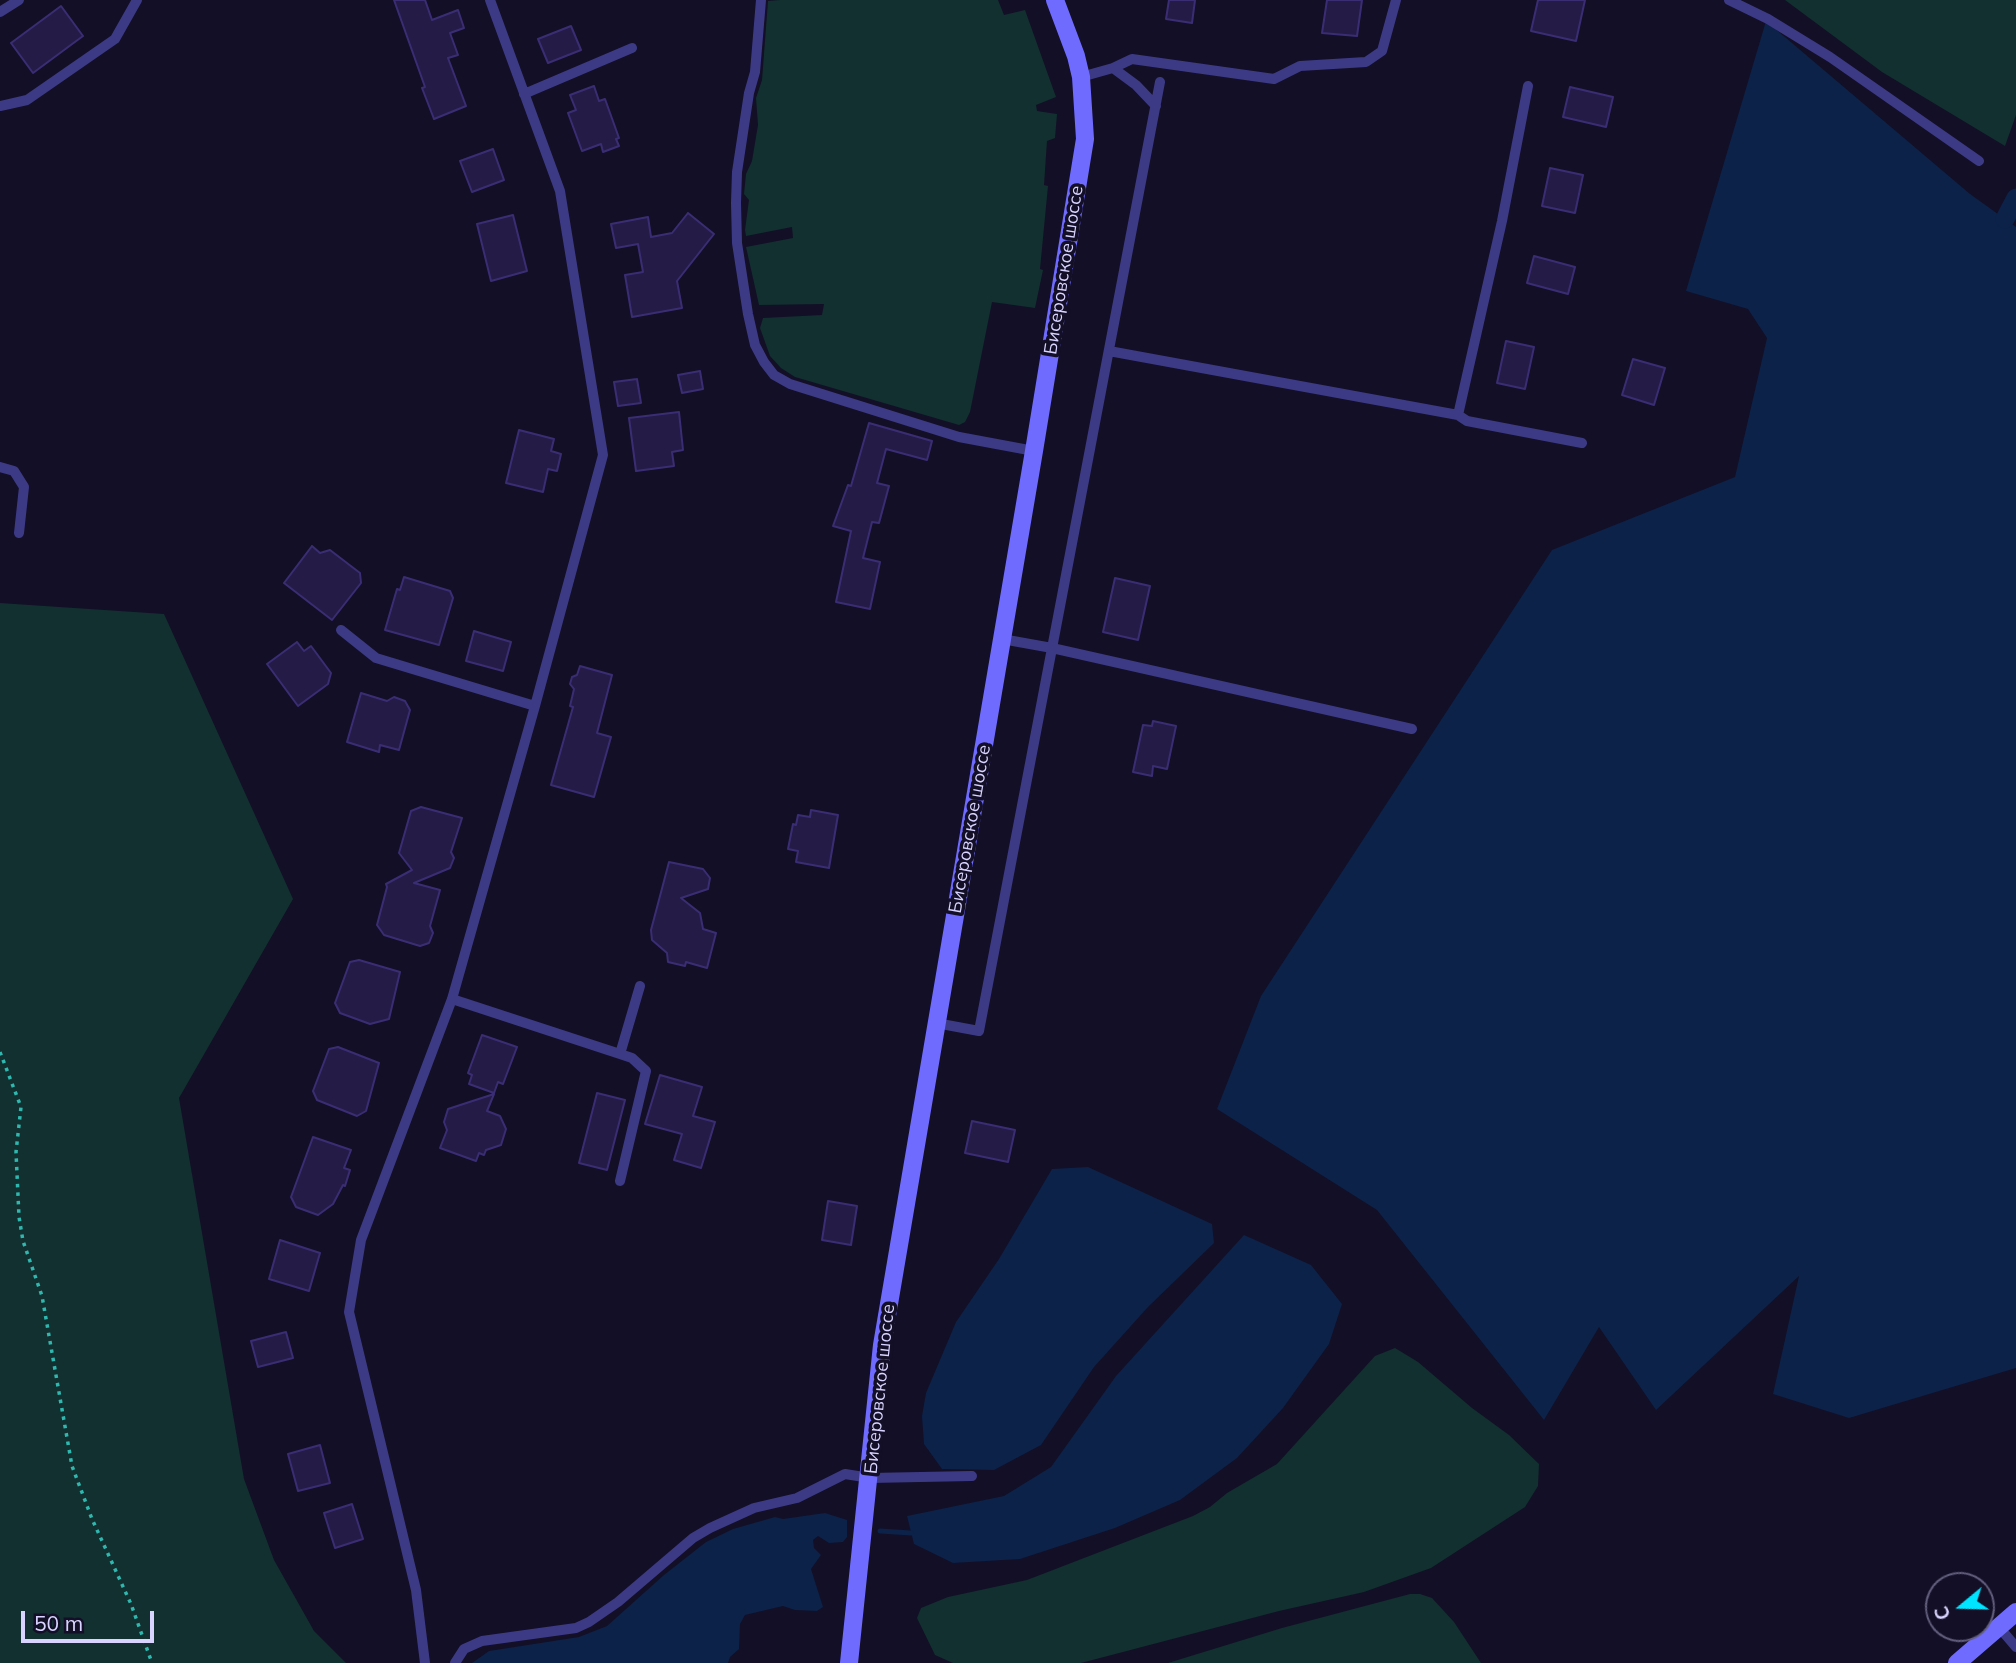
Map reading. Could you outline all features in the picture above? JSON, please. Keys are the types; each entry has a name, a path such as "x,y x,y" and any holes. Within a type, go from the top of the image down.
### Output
{"main road":[{"name":"Бисеровское шоссе","path":"849,1663 882,1345 1085,139 1081,77 1055,0"},
{"path":"1957,1663 2016,1612"}],"lane":[{"path":"0,12 19,0"},
{"path":"0,106 27,100 115,39 137,0"},
{"path":"425,1663 416,1590 349,1312 362,1240 452,999 603,455 560,191 490,0"},
{"path":"761,0 755,72 749,93 737,172 736,203 737,243 748,314 755,345 764,362 774,375 790,384 959,437 1034,451"},
{"path":"1081,77 1113,68 1132,59 1274,79 1300,66 1366,62 1382,51 1396,0"},
{"path":"1729,0 1768,19 1830,57 1979,161"},
{"path":"524,93 632,48"},
{"path":"1113,68 1136,85 1156,106"},
{"path":"936,1023 979,1031 1160,82"},
{"path":"1458,415 1502,221 1528,86"},
{"path":"1109,351 1458,415 1467,421 1582,443"},
{"path":"0,467 14,471 24,487 19,533"},
{"path":"341,630 376,658 535,706"},
{"path":"1002,639 1412,729"},
{"path":"620,1054 640,986"},
{"path":"452,999 632,1058 646,1071 620,1181"},
{"path":"455,1663 464,1649 482,1641 576,1628 589,1622 618,1602 693,1538 754,1508 797,1497 845,1474 870,1478 972,1476"},
{"path":"1999,1627 2016,1647"}],"path":[{"path":"0,1052 21,1107 16,1152 19,1217 23,1241 42,1296 72,1466 92,1519 131,1604 152,1663"}],"green space":[{"path":"998,0 1004,15 1025,10 1056,97 1036,105 1037,111 1057,114 1055,138 1047,141 1044,185 1048,186 1040,269 1043,270 1035,308 992,302 970,412 965,422 959,425 795,377 781,368 770,356 760,328 763,318 822,315 824,304 759,305 746,247 793,238 792,227 746,236 745,230 749,200 744,194 746,174 752,161 758,125 756,98 762,80 768,1"},
{"path":"1785,0 2016,0 2016,115 2005,146 1882,72"},
{"path":"0,603 164,614 293,899 179,1098 244,1479 274,1560 314,1631 346,1663 0,1663"},
{"path":"1395,1348 1418,1362 1509,1435 1539,1464 1538,1486 1525,1507 1431,1568 1364,1592 1279,1611 1081,1663 953,1663 935,1655 917,1618 921,1608 948,1597 1027,1580 1210,1507 1227,1493 1277,1464 1375,1356"},
{"path":"1410,1594 1432,1598 1454,1622 1481,1663 1168,1663 1282,1628"}],"water":[{"path":"1766,21 1970,194 2016,227 2016,1368 1849,1418 1773,1394 1799,1276 1656,1410 1599,1327 1544,1420 1377,1210 1217,1109 1261,996 1552,550 1735,477 1767,338 1748,309 1686,291"},
{"path":"1088,1167 1212,1224 1214,1243 1148,1307 1094,1367 1041,1445 994,1470 942,1469 924,1444 922,1416 926,1393 956,1322 999,1259 1052,1169"},
{"path":"1244,1235 1311,1265 1342,1304 1329,1344 1283,1408 1237,1458 1180,1500 1115,1528 1020,1559 953,1563 914,1544 907,1516 1004,1496 1051,1467 1116,1376"},
{"path":"825,1513 847,1520 847,1537 843,1542 829,1543 818,1536 813,1540 814,1548 821,1555 811,1569 823,1607 817,1611 795,1610 783,1606 745,1615 740,1624 739,1649 730,1657 728,1663 472,1663 489,1651 579,1637 607,1626 706,1542 733,1529 775,1517 783,1519"}],"building":[{"path":"394,0 425,0 432,20 458,10 464,28 450,33 458,55 448,58 466,106 434,119"},
{"path":"1169,0 1195,0 1192,23 1166,19"},
{"path":"1327,0 1362,0 1357,36 1322,33"},
{"path":"1538,0 1585,0 1576,41 1531,31"},
{"path":"61,6 83,36 33,73 11,43"},
{"path":"571,26 581,50 548,63 538,39"},
{"path":"594,86 599,101 605,99 619,138 616,139 619,146 603,152 601,144 582,151 568,113 576,110 570,95"},
{"path":"1570,87 1613,97 1606,127 1563,117"},
{"path":"493,149 504,180 472,192 460,161"},
{"path":"1550,168 1583,175 1575,213 1542,206"},
{"path":"688,213 714,234 677,281 682,308 632,317 625,275 643,272 638,244 616,248 611,224 648,217 651,237 672,233"},
{"path":"513,215 527,271 491,281 477,224"},
{"path":"1534,256 1575,267 1568,294 1527,283"},
{"path":"1506,341 1534,347 1525,389 1497,383"},
{"path":"1633,359 1665,368 1654,405 1622,395"},
{"path":"700,371 703,389 682,393 678,375"},
{"path":"637,379 641,403 618,406 614,382"},
{"path":"679,412 683,450 672,452 674,466 636,471 629,418"},
{"path":"869,423 932,441 927,460 886,449 877,483 889,486 879,523 872,522 863,558 880,562 870,609 836,602 851,531 833,526 848,485 851,486"},
{"path":"519,430 554,439 551,451 561,454 557,471 548,469 543,492 506,483"},
{"path":"312,546 320,553 330,550 360,573 361,583 332,620 284,583"},
{"path":"404,577 450,591 453,598 439,645 385,630 397,589 400,590"},
{"path":"1115,578 1150,586 1138,640 1103,632"},
{"path":"474,631 511,642 503,671 466,661"},
{"path":"297,642 304,651 311,646 331,673 328,684 298,706 267,664"},
{"path":"580,666 612,675 597,733 611,737 594,797 551,785 573,707 570,706 574,689 570,684"},
{"path":"361,693 387,701 394,697 405,701 410,710 399,750 380,745 379,752 347,742"},
{"path":"1153,721 1176,726 1167,769 1153,766 1152,776 1133,772 1143,725 1152,726"},
{"path":"421,807 462,818 451,852 454,858 450,868 414,883 440,890 430,926 433,933 429,943 420,946 384,935 377,925 386,884 412,870 399,853 411,811"},
{"path":"811,810 838,815 829,868 796,862 798,851 788,849 793,824 796,825 798,815 810,817"},
{"path":"669,862 703,869 710,878 708,889 681,898 700,913 703,929 716,933 707,968 686,962 685,966 668,962 667,953 652,940 651,930"},
{"path":"359,960 400,972 389,1019 370,1024 340,1013 335,1003 350,962"},
{"path":"482,1035 517,1047 503,1084 498,1082 494,1093 469,1084 472,1075 468,1073"},
{"path":"338,1047 379,1063 366,1111 357,1116 317,1100 313,1091 329,1049"},
{"path":"660,1075 702,1087 693,1116 715,1122 701,1168 674,1160 682,1134 645,1124"},
{"path":"597,1093 625,1100 607,1170 579,1163"},
{"path":"494,1094 487,1111 500,1116 506,1129 501,1145 486,1150 484,1155 479,1153 476,1161 440,1148 447,1130 444,1122 448,1109"},
{"path":"972,1121 1015,1130 1008,1162 965,1153"},
{"path":"313,1137 351,1150 344,1168 350,1170 345,1186 343,1185 333,1204 318,1215 296,1207 291,1197"},
{"path":"828,1201 857,1206 851,1245 822,1240"},
{"path":"280,1240 320,1253 309,1291 269,1279"},
{"path":"286,1332 293,1358 258,1367 251,1341"},
{"path":"320,1445 330,1483 298,1491 288,1454"},
{"path":"352,1504 363,1539 335,1548 324,1513"}],"waterway":[{"path":"2005,219 2016,198"},
{"path":"880,1531 911,1533"}]}
